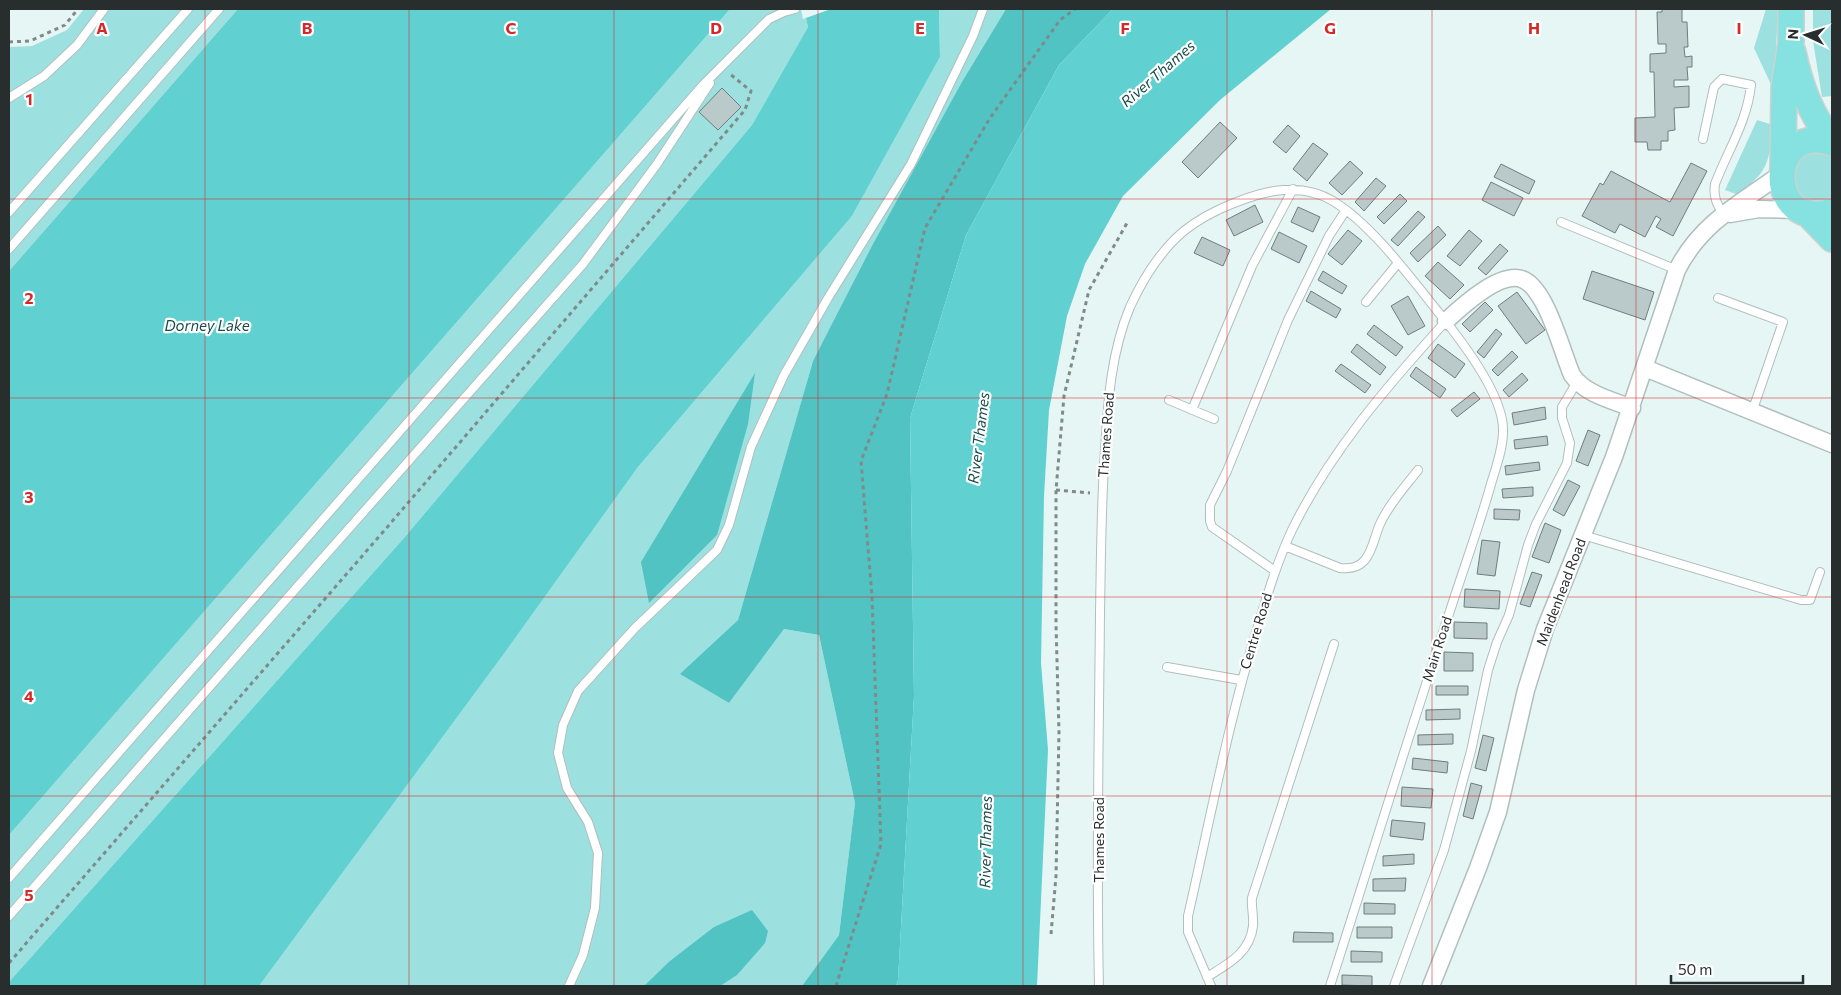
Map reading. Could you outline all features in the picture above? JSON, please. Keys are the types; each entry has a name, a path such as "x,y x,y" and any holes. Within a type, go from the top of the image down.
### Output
{"main road":[{"path":"1791,9 1791,42 1784,88 1781,181 1785,194 1794,206 1803,211 1832,239"},
{"path":"1791,42 1798,74 1807,100 1832,142"},
{"path":"1782,170 1789,154 1800,146 1818,140 1832,142"},
{"path":"1803,211 1820,214 1832,211"}],"street":[{"name":"Maidenhead Road","path":"1431,986 1488,842 1506,781 1525,697 1545,629 1632,408 1677,270 1690,247 1711,224 1724,216 1782,170"},
{"path":"1724,216 1759,210 1803,211"},
{"path":"1446,321 1465,304 1493,285 1511,278 1525,280 1536,292 1546,310 1576,382 1590,392 1632,408"},
{"path":"1645,368 1832,444"}],"lane":[{"path":"9,98 44,76 77,45 104,9"},
{"path":"9,212 188,9"},
{"path":"9,248 219,9"},
{"path":"9,878 690,100 769,19 795,9"},
{"path":"569,986 583,955 595,908 598,853 588,822 567,788 558,752 563,725 578,691 635,628 717,550 729,526 751,447 784,375 828,298 911,164 961,62 983,9"},
{"path":"9,916 583,264 657,164 721,67"},
{"path":"1704,140 1714,87 1722,79 1751,85 1741,129 1715,184 1715,199 1724,216"},
{"path":"1192,410 1252,266 1293,189"},
{"name":"Thames Road","path":"1099,986 1102,494 1109,393 1116,349 1129,310 1149,272 1173,240 1196,221 1256,194 1293,189 1326,197 1346,210 1398,263 1446,321"},
{"path":"1275,571 1212,527 1209,513 1210,505 1228,471 1297,300 1329,236 1346,210"},
{"path":"1560,222 1677,270"},
{"path":"1366,302 1398,263"},
{"path":"1718,298 1783,322 1752,412"},
{"name":"Centre Road","path":"1211,986 1188,932 1188,916 1241,680 1275,571 1305,506 1351,436 1382,394 1446,321"},
{"name":"Main Road","path":"1330,986 1426,682 1487,497 1502,440 1503,420 1497,401 1469,352 1446,321"},
{"path":"1394,986 1444,850 1471,751 1491,657 1509,615 1528,545 1536,524 1567,463 1570,443 1562,418 1562,407 1576,382"},
{"path":"1169,400 1214,419"},
{"path":"1285,546 1340,568 1348,569 1357,566 1365,561 1380,524 1418,470"},
{"path":"1583,535 1801,600 1810,600 1820,572"},
{"path":"1207,976 1239,956 1248,943 1253,926 1252,898 1334,644"},
{"path":"1167,668 1241,680"}],"path":[{"path":"9,42 30,41 65,25 78,9"},
{"path":"836,986 881,844 872,597 861,461 888,394 925,228 990,118 1060,20 1075,9"},
{"path":"9,963 745,110 751,91 730,74 735,66"},
{"path":"1052,934 1056,876 1059,732 1056,625 1056,490 1064,396 1090,290 1128,223"},
{"path":"1056,490 1102,494"}],"shaded area":[{"path":"84,9 238,9 9,271 9,47 32,46 67,30"},
{"path":"730,9 804,9 808,27 752,125 404,538 9,982 9,835"},
{"path":"939,9 1006,9 963,80 813,361 738,620 681,674 729,703 784,629 819,635 855,803 839,935 802,986 259,986 503,655 638,467 852,216 940,57"},
{"path":"1006,9 1113,9 1059,65 966,235 910,418 914,696 898,980 896,986 802,986 839,935 855,803 819,635 784,629 729,703 680,674 738,620 813,361 872,246 963,80"},
{"path":"1766,9 1778,9 1774,91 1754,48"},
{"path":"1813,9 1832,9 1832,96 1822,97 1813,41"},
{"path":"1757,120 1773,125 1765,166 1755,180 1736,194 1725,190"},
{"path":"1808,152 1832,154 1832,200 1818,204 1799,196 1795,191 1794,165"},
{"path":"755,373 748,424 717,535 649,603 641,562"},
{"path":"752,910 768,931 765,943 737,975 720,986 644,986 670,961 714,927"}],"water":[{"name":"Dorney Lake","path":"238,9 730,9 9,835 9,271"},
{"path":"804,9 939,9 940,57 852,216 638,467 503,655 259,986 9,986 9,982 404,538 752,125 808,27"},
{"name":"River Thames","path":"1113,9 1331,9 1220,100 1123,196 1085,264 1067,316 1049,410 1044,496 1041,663 1048,750 1037,986 896,986 898,980 914,696 910,418 966,235 1059,65"}],"pier":[{"path":"801,9 831,9 803,19"}],"building":[{"path":"1662,9 1682,9 1682,22 1687,22 1688,47 1684,47 1685,57 1692,56 1692,67 1687,67 1688,80 1674,80 1674,87 1689,86 1689,107 1674,108 1675,130 1668,131 1668,141 1661,141 1661,150 1648,150 1647,142 1635,142 1635,118 1655,117 1654,72 1650,72 1650,54 1666,53 1666,44 1658,44 1657,12 1662,12"},
{"path":"722,88 741,107 718,130 699,112"},
{"path":"1220,122 1237,138 1198,178 1182,162"},
{"path":"1288,125 1300,136 1286,153 1273,142"},
{"path":"1313,143 1328,154 1307,181 1293,169"},
{"path":"1350,161 1363,173 1342,195 1329,183"},
{"path":"1691,163 1707,171 1673,236 1656,227 1661,219 1656,216 1645,237 1620,224 1615,233 1582,216 1600,183 1603,185 1611,171 1670,202"},
{"path":"1501,164 1535,181 1529,194 1494,177"},
{"path":"1376,178 1386,186 1364,211 1355,202"},
{"path":"1491,182 1523,198 1514,216 1482,200"},
{"path":"1400,194 1407,201 1384,224 1377,217"},
{"path":"1255,205 1263,222 1234,236 1226,220"},
{"path":"1298,207 1320,217 1313,232 1291,222"},
{"path":"1418,211 1425,217 1398,246 1391,240"},
{"path":"1438,226 1446,235 1418,262 1410,253"},
{"path":"1348,230 1362,241 1342,265 1328,254"},
{"path":"1469,230 1482,241 1460,266 1447,256"},
{"path":"1279,232 1307,246 1299,263 1271,249"},
{"path":"1202,237 1230,250 1223,266 1194,253"},
{"path":"1500,244 1508,251 1486,275 1478,268"},
{"path":"1438,262 1464,285 1450,299 1425,276"},
{"path":"1323,271 1347,286 1342,294 1318,280"},
{"path":"1592,271 1654,292 1645,320 1583,299"},
{"path":"1311,291 1341,309 1336,318 1306,301"},
{"path":"1517,292 1545,330 1526,344 1498,306"},
{"path":"1408,296 1425,326 1408,335 1391,306"},
{"path":"1485,302 1493,310 1470,332 1462,324"},
{"path":"1374,325 1403,347 1396,356 1367,334"},
{"path":"1496,329 1502,334 1484,358 1477,352"},
{"path":"1357,344 1386,367 1380,375 1351,352"},
{"path":"1438,344 1465,364 1455,378 1428,358"},
{"path":"1512,351 1518,357 1498,376 1492,370"},
{"path":"1341,364 1371,385 1365,393 1335,371"},
{"path":"1416,367 1446,389 1440,398 1410,376"},
{"path":"1522,373 1528,380 1509,397 1503,390"},
{"path":"1474,392 1480,399 1457,417 1451,410"},
{"path":"1545,407 1546,419 1514,425 1512,413"},
{"path":"1588,430 1600,435 1588,466 1576,461"},
{"path":"1547,436 1548,445 1515,449 1514,440"},
{"path":"1539,462 1540,470 1506,475 1505,466"},
{"path":"1568,480 1580,486 1564,516 1553,510"},
{"path":"1533,487 1533,496 1503,498 1502,489"},
{"path":"1494,509 1520,510 1519,520 1494,519"},
{"path":"1545,523 1561,530 1549,563 1532,557"},
{"path":"1482,540 1500,542 1495,576 1477,574"},
{"path":"1532,572 1542,575 1530,607 1520,604"},
{"path":"1465,589 1500,591 1499,609 1464,607"},
{"path":"1454,622 1487,623 1487,639 1454,638"},
{"path":"1444,652 1473,653 1473,671 1444,671"},
{"path":"1436,686 1468,686 1468,695 1436,695"},
{"path":"1460,709 1460,719 1426,720 1426,710"},
{"path":"1453,734 1453,744 1418,745 1418,735"},
{"path":"1483,735 1494,738 1486,771 1475,768"},
{"path":"1413,758 1448,762 1447,773 1412,769"},
{"path":"1471,783 1482,786 1473,819 1463,816"},
{"path":"1402,787 1433,789 1431,808 1401,806"},
{"path":"1392,820 1425,823 1423,840 1390,836"},
{"path":"1414,854 1414,864 1383,866 1383,856"},
{"path":"1406,878 1405,891 1373,891 1373,879"},
{"path":"1364,903 1395,904 1395,914 1364,914"},
{"path":"1357,927 1392,927 1392,938 1357,938"},
{"path":"1294,932 1333,933 1333,942 1293,942"},
{"path":"1351,951 1382,952 1382,962 1351,962"},
{"path":"1342,975 1372,976 1372,986 1342,985"}]}
